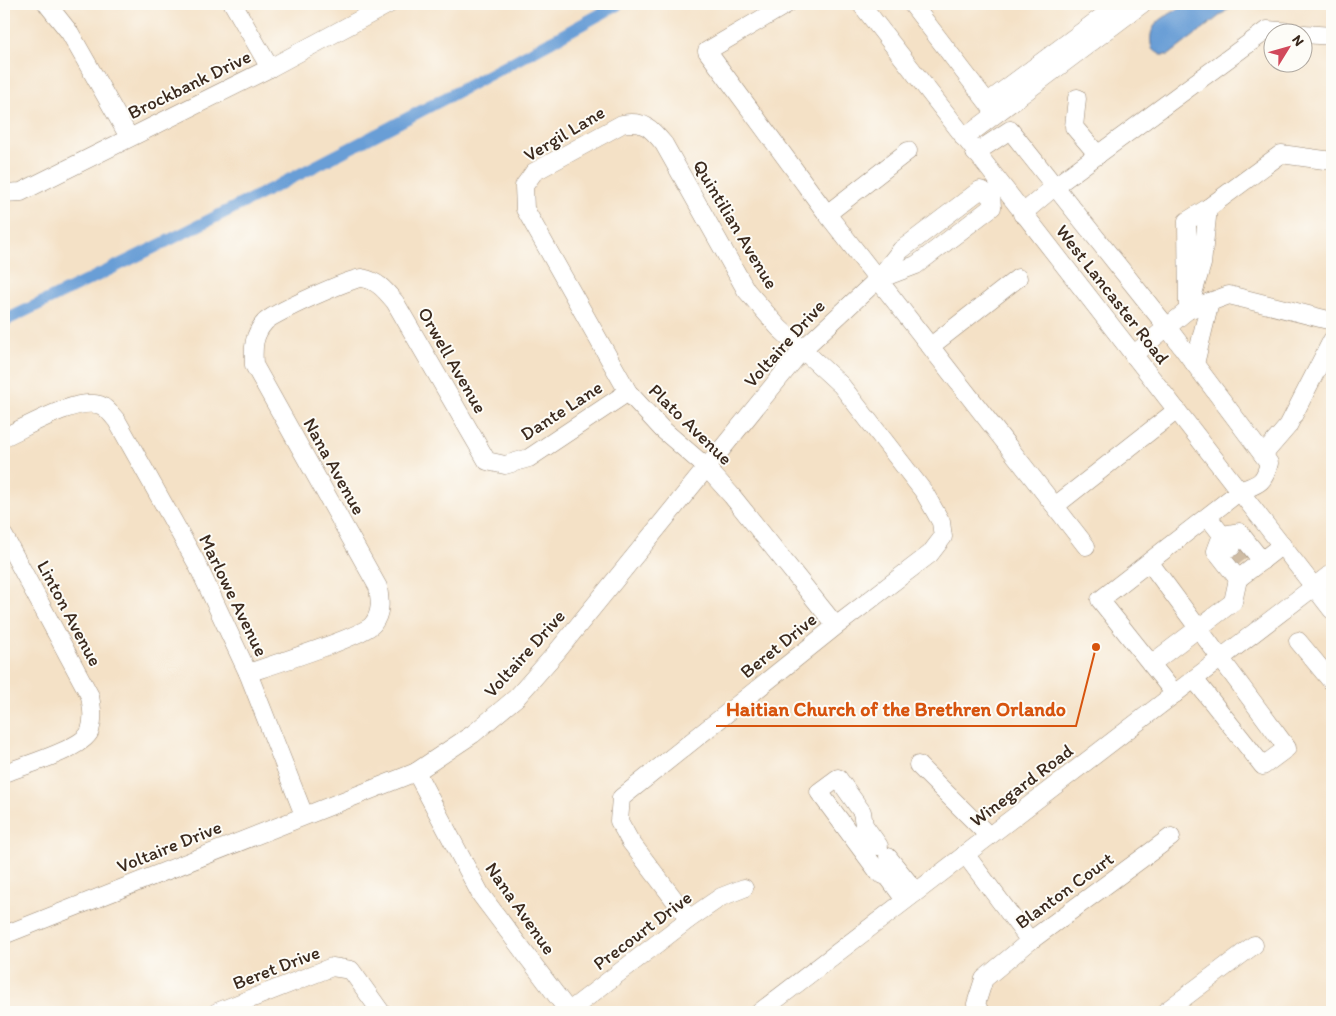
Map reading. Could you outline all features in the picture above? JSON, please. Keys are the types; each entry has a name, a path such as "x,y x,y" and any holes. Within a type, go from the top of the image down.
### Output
{"street":[{"path":"47,4 70,33 129,137"},
{"path":"233,4 245,21 270,68"},
{"name":"Brockbank Drive","path":"4,193 21,192 270,68 389,4"},
{"path":"787,4 707,51 828,214 1086,546"},
{"name":"West Lancaster Road","path":"861,4 975,153 996,191 1022,214 1332,610"},
{"path":"912,4 992,108"},
{"path":"964,138 992,108 1118,4"},
{"path":"992,108 1142,4"},
{"path":"1022,214 1054,187 1264,32"},
{"path":"1314,35 1332,36"},
{"path":"1077,98 1074,127 1098,155"},
{"name":"Vergil Lane","path":"525,209 524,186 534,172 622,124 635,121 651,128"},
{"name":"Quintilian Avenue","path":"651,128 664,144 746,290 779,328 842,385 924,492 941,522"},
{"path":"975,153 1010,130 1167,327 1270,463 1267,475 1261,483 1240,491 1150,563 1100,600 1175,694"},
{"path":"828,214 908,151"},
{"path":"1188,310 1202,264 1208,208 1281,154 1332,161"},
{"name":"Voltaire Drive","path":"4,935 416,772 472,734 517,697 555,654 803,349 878,279 901,250 980,190 996,191"},
{"name":"Plato Avenue","path":"525,209 628,392 662,429 706,467 732,496 836,626"},
{"name":"Orwell Avenue","path":"252,345 266,320 344,282 360,278 378,282 395,302 487,461"},
{"path":"931,346 1018,278"},
{"path":"1133,354 1188,310 1229,295 1332,320"},
{"path":"1195,364 1210,302"},
{"path":"1263,455 1288,426 1332,340"},
{"name":"Nana Avenue","path":"248,673 353,636 373,624 381,608 378,587 254,365 252,345"},
{"name":"Dante Lane","path":"487,461 505,465 529,458 628,392"},
{"name":"Marlowe Avenue","path":"4,437 70,407 85,403 102,405 117,421 196,562 248,673 304,815"},
{"path":"1055,506 1177,410"},
{"path":"1151,664 1232,602 1241,559 1208,517"},
{"name":"Beret Drive","path":"689,919 630,841 619,821 621,798 836,626 930,554 943,537 941,522"},
{"name":"Linton Avenue","path":"4,536 90,696 93,712 90,732 74,746 4,773"},
{"path":"1241,559 1282,546"},
{"path":"1150,563 1287,748 1263,766 1194,679"},
{"name":"Winegard Road","path":"760,1012 1332,573"},
{"path":"1298,641 1332,682"},
{"path":"918,765 989,836"},
{"name":"Nana Avenue","path":"416,772 481,895 569,1012"},
{"path":"838,778 862,812 864,825 884,852 911,896 888,877 879,873 819,792 838,778"},
{"name":"Blanton Court","path":"980,1012 976,1004 984,979 1030,941 1171,837"},
{"path":"965,854 1030,941"},
{"name":"Precourt Drive","path":"569,1012 689,919 721,897 744,888"},
{"path":"1165,1012 1254,945"},
{"name":"Beret Drive","path":"218,1012 332,967 351,970 381,1012"}],"water":[{"path":"1186,4 1235,4 1169,55 1161,55 1152,49 1151,40 1154,26"}],"waterway":[{"path":"4,321 314,167 467,87 619,4"}],"tunnel":[{"path":"1232,547 1243,561"}],"place":[{"name":"Haitian Church of the Brethren Orlando","path":"1096,647"}]}
